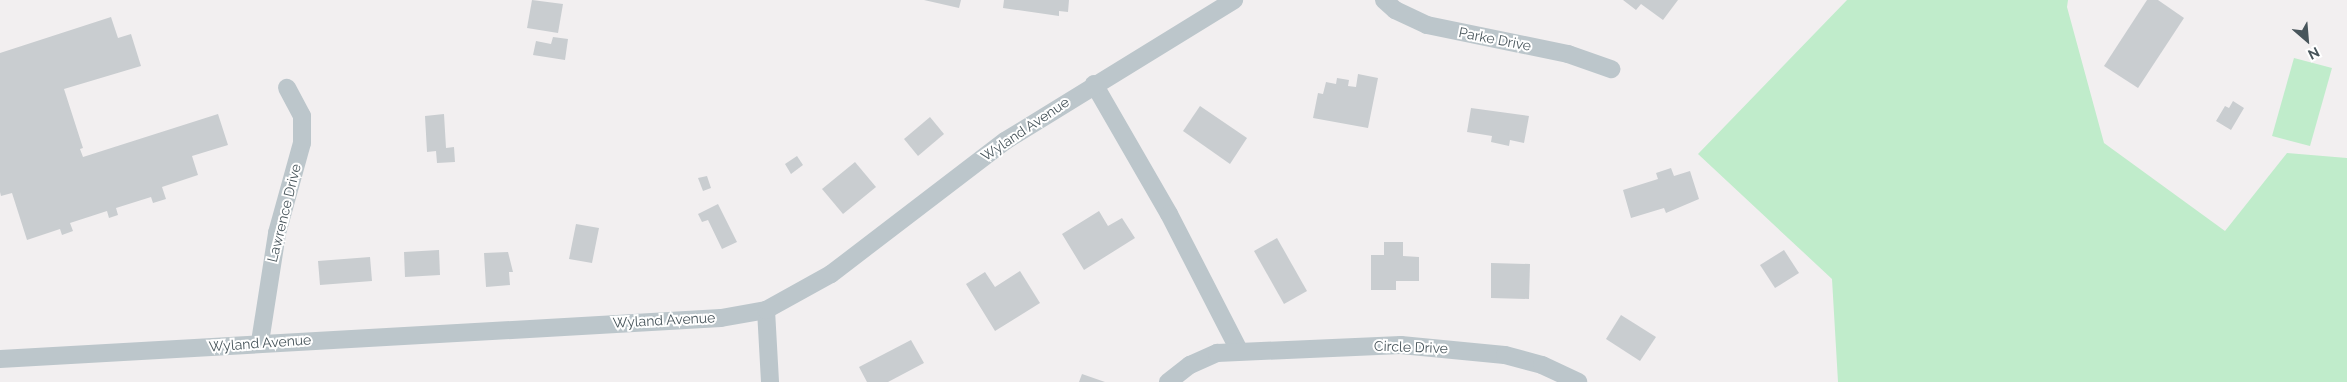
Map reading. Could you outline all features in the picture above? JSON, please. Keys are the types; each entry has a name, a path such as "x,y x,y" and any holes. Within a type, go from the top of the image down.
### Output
{"street":[{"name":"Wyland Avenue","path":"0,359 260,342 721,318 766,310 831,274 953,178 1094,84 1232,0"},
{"name":"Parke Drive","path":"1384,0 1395,10 1427,25 1554,50 1611,69"},
{"path":"1094,84 1169,214 1239,350"},
{"name":"Lawrence Drive","path":"260,342 277,233 302,143 302,116 287,88"},
{"path":"766,310 770,382"},
{"name":"Circle Drive","path":"1168,382 1205,356 1239,350 1401,345 1506,355 1542,365 1578,382"}],"green space":[{"path":"1847,0 2068,0 2067,7 2104,143 2225,231 2287,153 2347,158 2347,382 1838,382 1832,279 1698,154"},
{"path":"2294,58 2332,68 2310,146 2272,136"}],"building":[{"path":"532,0 563,4 558,33 527,28"},
{"path":"924,0 961,0 959,8"},
{"path":"1004,0 1069,0 1068,12 1059,11 1059,16 1003,8"},
{"path":"1623,0 1678,0 1663,20 1641,4 1636,10"},
{"path":"2147,0 2158,0 2184,18 2138,88 2104,66"},
{"path":"111,17 118,38 131,34 141,66 64,89 83,148 80,149 83,157 218,114 228,145 192,156 198,175 162,187 166,199 153,203 151,197 116,208 118,215 109,218 107,211 70,223 73,231 62,235 60,229 27,240 12,193 1,196 0,192 0,53"},
{"path":"553,37 568,39 565,60 533,55 536,41 551,44"},
{"path":"1358,74 1378,78 1368,128 1313,118 1318,93 1323,94 1326,82 1336,84 1337,78 1349,80 1348,86 1356,87"},
{"path":"2233,101 2244,108 2231,130 2216,121 2225,106 2229,108"},
{"path":"1200,106 1247,138 1230,164 1183,131"},
{"path":"1471,108 1529,116 1524,143 1510,140 1509,146 1491,142 1492,136 1467,132"},
{"path":"444,114 446,148 454,147 455,162 437,163 436,151 427,152 425,116"},
{"path":"930,117 944,134 918,156 904,139"},
{"path":"797,156 803,165 791,174 785,164"},
{"path":"855,162 876,187 843,214 822,189"},
{"path":"1671,168 1674,176 1690,171 1699,199 1666,213 1664,208 1631,218 1623,190 1658,179 1656,173"},
{"path":"707,176 711,188 703,191 698,178"},
{"path":"718,204 737,242 722,249 708,220 702,222 698,214"},
{"path":"1099,211 1108,226 1122,218 1135,238 1084,270 1062,234"},
{"path":"576,224 599,228 592,263 569,259"},
{"path":"1277,238 1307,291 1284,304 1254,251"},
{"path":"1384,242 1403,242 1403,256 1419,257 1419,281 1396,281 1396,290 1371,290 1371,255 1384,255"},
{"path":"439,250 440,275 405,277 404,252"},
{"path":"1784,250 1799,273 1775,288 1760,265"},
{"path":"508,252 513,272 509,272 510,285 486,287 484,253"},
{"path":"370,257 372,281 320,285 318,261"},
{"path":"1491,263 1530,264 1529,299 1491,298"},
{"path":"1020,271 1040,303 995,331 966,284 985,272 995,287"},
{"path":"1621,315 1656,337 1640,361 1606,339"},
{"path":"911,340 924,363 888,382 867,382 859,367"},
{"path":"1082,374 1105,382 1079,382"}]}
